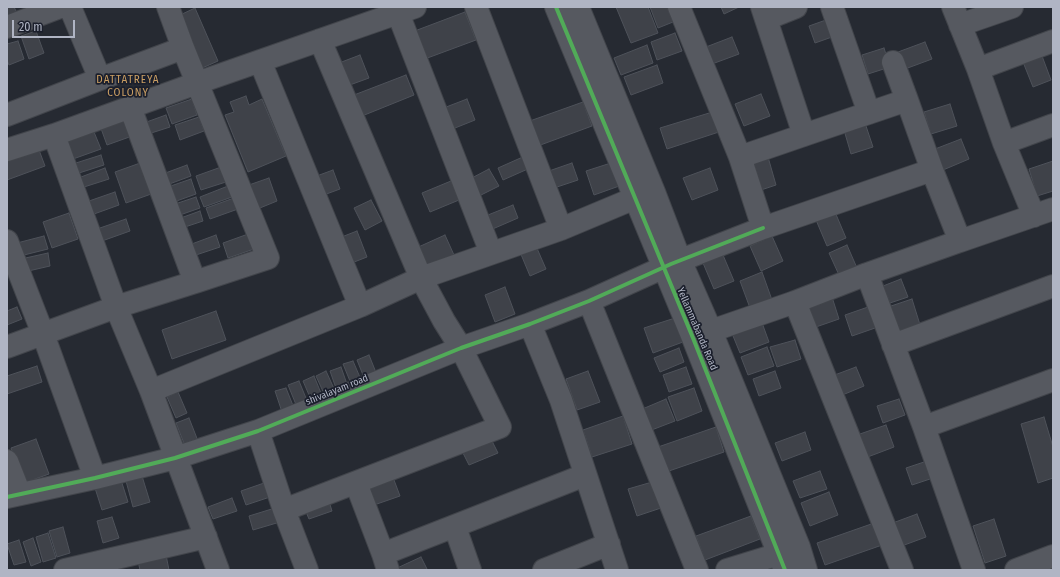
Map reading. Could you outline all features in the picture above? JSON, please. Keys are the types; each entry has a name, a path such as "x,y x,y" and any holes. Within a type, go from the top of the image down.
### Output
{"street":[{"path":"7,27 60,7"},
{"path":"70,7 100,79"},
{"path":"7,347 116,307 268,258 183,48 168,7"},
{"path":"476,7 561,229"},
{"name":"Yellammabanda Road","path":"556,7 635,198 671,264 711,331 799,547 806,570"},
{"name":"Yellammabanda Road","path":"578,7 654,192 671,264 692,338 782,562"},
{"path":"679,7 740,157 763,228"},
{"path":"796,7 764,13 804,135"},
{"path":"832,7 869,113"},
{"path":"711,331 1043,212 1004,143 978,69 957,16 1012,7"},
{"path":"7,150 54,135 197,82 406,10 492,253"},
{"path":"284,510 500,427 461,348 444,322 421,278 320,40"},
{"path":"978,69 1053,41"},
{"path":"7,115 183,48"},
{"path":"260,61 360,306"},
{"path":"893,62 932,170 960,241"},
{"path":"740,157 907,100"},
{"path":"130,107 195,282"},
{"path":"1004,143 1053,125"},
{"path":"54,135 116,307 151,391 218,570"},
{"name":"shivalayam road","path":"14,496 175,458 258,431 461,348 530,324 589,301 671,264 763,228 932,170"},
{"path":"151,391 360,306 421,278 561,229 635,198"},
{"path":"7,241 43,334 95,478"},
{"path":"867,274 924,427 974,570"},
{"path":"893,344 1053,286"},
{"path":"589,301 697,570"},
{"path":"795,302 902,570"},
{"path":"530,324 561,400 617,570"},
{"path":"924,427 1053,380"},
{"path":"258,431 284,510 307,570"},
{"path":"7,461 14,496"},
{"path":"356,483 386,562 455,527 585,475"},
{"path":"455,527 470,570"},
{"path":"65,570 131,563 206,537"},
{"path":"544,570 609,544"},
{"path":"1016,570 1053,556"},
{"path":"727,570 782,562"}],"building":[{"path":"7,7 14,7 17,13 7,17"},
{"path":"616,7 648,7 658,33 631,43"},
{"path":"650,7 667,7 673,22 658,28"},
{"path":"721,7 739,7 724,14"},
{"path":"195,8 218,61 200,69 178,16"},
{"path":"465,12 476,40 422,60 412,32"},
{"path":"826,20 832,37 815,43 809,26"},
{"path":"36,31 44,53 29,59 21,36"},
{"path":"675,33 682,51 657,60 651,42"},
{"path":"732,37 739,54 712,64 706,47"},
{"path":"18,41 24,59 9,65 7,60 7,44"},
{"path":"925,42 932,59 905,69 898,52"},
{"path":"647,45 653,63 621,75 614,58"},
{"path":"884,48 890,67 868,74 862,55"},
{"path":"360,55 369,78 347,86 339,63"},
{"path":"1042,56 1051,80 1033,87 1023,62"},
{"path":"657,65 663,83 631,95 624,77"},
{"path":"406,75 414,95 362,116 354,95"},
{"path":"761,94 770,116 744,126 735,104"},
{"path":"246,96 249,105 262,99 286,156 248,172 225,115 234,112 230,102"},
{"path":"192,99 197,115 172,124 166,108"},
{"path":"467,99 475,120 450,130 441,109"},
{"path":"583,102 592,126 535,147 527,122"},
{"path":"950,104 957,126 931,134 924,112"},
{"path":"719,110 725,130 667,149 660,128"},
{"path":"127,114 135,135 107,145 99,123"},
{"path":"166,115 170,127 145,135 141,124"},
{"path":"199,117 204,131 180,140 175,125"},
{"path":"865,123 873,147 851,154 844,130"},
{"path":"94,132 101,149 73,159 67,141"},
{"path":"961,139 969,159 943,170 935,149"},
{"path":"39,150 45,166 7,180 7,161"},
{"path":"101,155 104,165 79,173 76,163"},
{"path":"525,156 530,168 503,180 498,168"},
{"path":"768,157 776,185 758,191 750,163"},
{"path":"1053,161 1053,191 1037,196 1029,169"},
{"path":"143,162 154,193 126,203 115,172"},
{"path":"614,162 622,185 594,195 586,171"},
{"path":"572,163 578,180 551,189 546,172"},
{"path":"187,165 191,176 164,186 160,175"},
{"path":"224,166 229,181 201,190 196,176"},
{"path":"105,168 109,179 84,187 81,177"},
{"path":"710,168 718,190 692,200 683,178"},
{"path":"489,169 499,186 475,198 466,181"},
{"path":"333,170 340,189 321,196 314,177"},
{"path":"269,178 277,201 255,210 246,186"},
{"path":"191,179 196,194 171,203 165,188"},
{"path":"451,181 459,200 430,212 422,193"},
{"path":"228,186 232,197 204,207 200,197"},
{"path":"115,192 119,205 94,214 89,201"},
{"path":"196,197 200,208 177,216 172,205"},
{"path":"234,198 238,209 210,219 206,208"},
{"path":"371,200 382,221 365,230 354,208"},
{"path":"513,205 518,218 488,231 483,217"},
{"path":"200,211 203,221 182,228 178,219"},
{"path":"835,212 846,238 827,246 816,220"},
{"path":"69,213 78,239 52,248 43,222"},
{"path":"126,219 130,231 102,241 97,229"},
{"path":"357,231 367,257 349,264 339,238"},
{"path":"251,233 257,248 228,258 223,243"},
{"path":"216,235 220,247 193,256 189,245"},
{"path":"445,235 454,255 423,269 414,249"},
{"path":"44,236 48,249 20,256 17,243"},
{"path":"772,236 783,261 761,271 750,246"},
{"path":"847,245 857,268 839,275 829,253"},
{"path":"536,246 546,269 530,276 520,252"},
{"path":"48,253 50,266 24,272 21,259"},
{"path":"723,255 734,281 714,289 703,263"},
{"path":"762,272 772,300 750,308 740,281"},
{"path":"901,279 908,297 890,303 883,286"},
{"path":"505,287 515,314 495,322 485,295"},
{"path":"832,297 839,319 813,328 806,306"},
{"path":"912,299 921,328 897,336 888,307"},
{"path":"871,306 878,327 852,336 845,315"},
{"path":"17,307 22,319 7,325 7,311"},
{"path":"216,311 226,340 172,359 162,330"},
{"path":"675,318 683,342 653,353 644,328"},
{"path":"761,320 769,342 740,353 731,331"},
{"path":"795,340 801,359 777,367 770,347"},
{"path":"767,347 774,366 748,375 741,357"},
{"path":"679,348 684,362 660,372 654,358"},
{"path":"369,355 377,375 365,380 357,360"},
{"path":"353,361 362,382 352,386 343,364"},
{"path":"37,366 42,382 7,394 7,376"},
{"path":"341,367 348,387 337,391 330,371"},
{"path":"686,367 692,384 669,392 663,375"},
{"path":"856,367 864,386 840,396 832,376"},
{"path":"326,371 336,393 326,398 316,376"},
{"path":"588,371 600,402 577,410 566,379"},
{"path":"775,371 781,388 759,396 753,379"},
{"path":"314,376 323,398 312,402 303,381"},
{"path":"299,381 308,403 297,407 288,385"},
{"path":"286,388 294,408 282,412 275,391"},
{"path":"694,388 702,411 677,421 668,397"},
{"path":"178,392 187,413 176,418 167,397"},
{"path":"666,399 675,421 649,431 640,410"},
{"path":"899,399 905,415 883,423 877,406"},
{"path":"623,416 632,444 592,457 583,430"},
{"path":"1044,417 1053,447 1053,478 1038,483 1021,424"},
{"path":"189,418 198,441 185,446 176,423"},
{"path":"886,425 894,447 865,458 857,435"},
{"path":"716,427 724,452 666,472 658,447"},
{"path":"805,432 811,450 782,461 775,443"},
{"path":"36,439 49,474 24,483 11,448"},
{"path":"491,439 498,453 469,465 462,451"},
{"path":"933,459 939,476 912,485 906,468"},
{"path":"820,471 827,489 800,498 793,481"},
{"path":"391,472 400,496 374,505 365,481"},
{"path":"142,476 150,502 133,507 126,481"},
{"path":"121,480 128,502 102,510 95,488"},
{"path":"659,480 667,506 637,516 628,489"},
{"path":"267,482 273,496 246,505 241,491"},
{"path":"829,492 838,515 810,526 801,503"},
{"path":"232,498 237,511 213,519 208,507"},
{"path":"328,498 332,511 309,519 304,507"},
{"path":"275,508 280,522 253,530 249,516"},
{"path":"917,514 926,537 899,547 890,524"},
{"path":"751,516 760,539 705,560 696,536"},
{"path":"112,517 119,538 103,543 97,521"},
{"path":"994,519 1006,556 985,563 973,526"},
{"path":"877,522 885,544 825,565 817,543"},
{"path":"63,527 70,553 57,557 49,531"},
{"path":"48,533 56,558 43,562 36,537"},
{"path":"33,538 41,562 31,566 23,542"},
{"path":"19,540 26,562 14,565 7,544"},
{"path":"166,555 169,570 140,570 138,561"},
{"path":"421,557 427,569 425,570 395,569"}],"cycle path":[{"path":"556,7 693,338 785,570"},
{"path":"7,497 95,478 175,458 258,431 461,348 530,324 589,301 671,264 763,228"}],"district":[{"name":"DATTATREYA COLONY","path":"128,86"}]}
